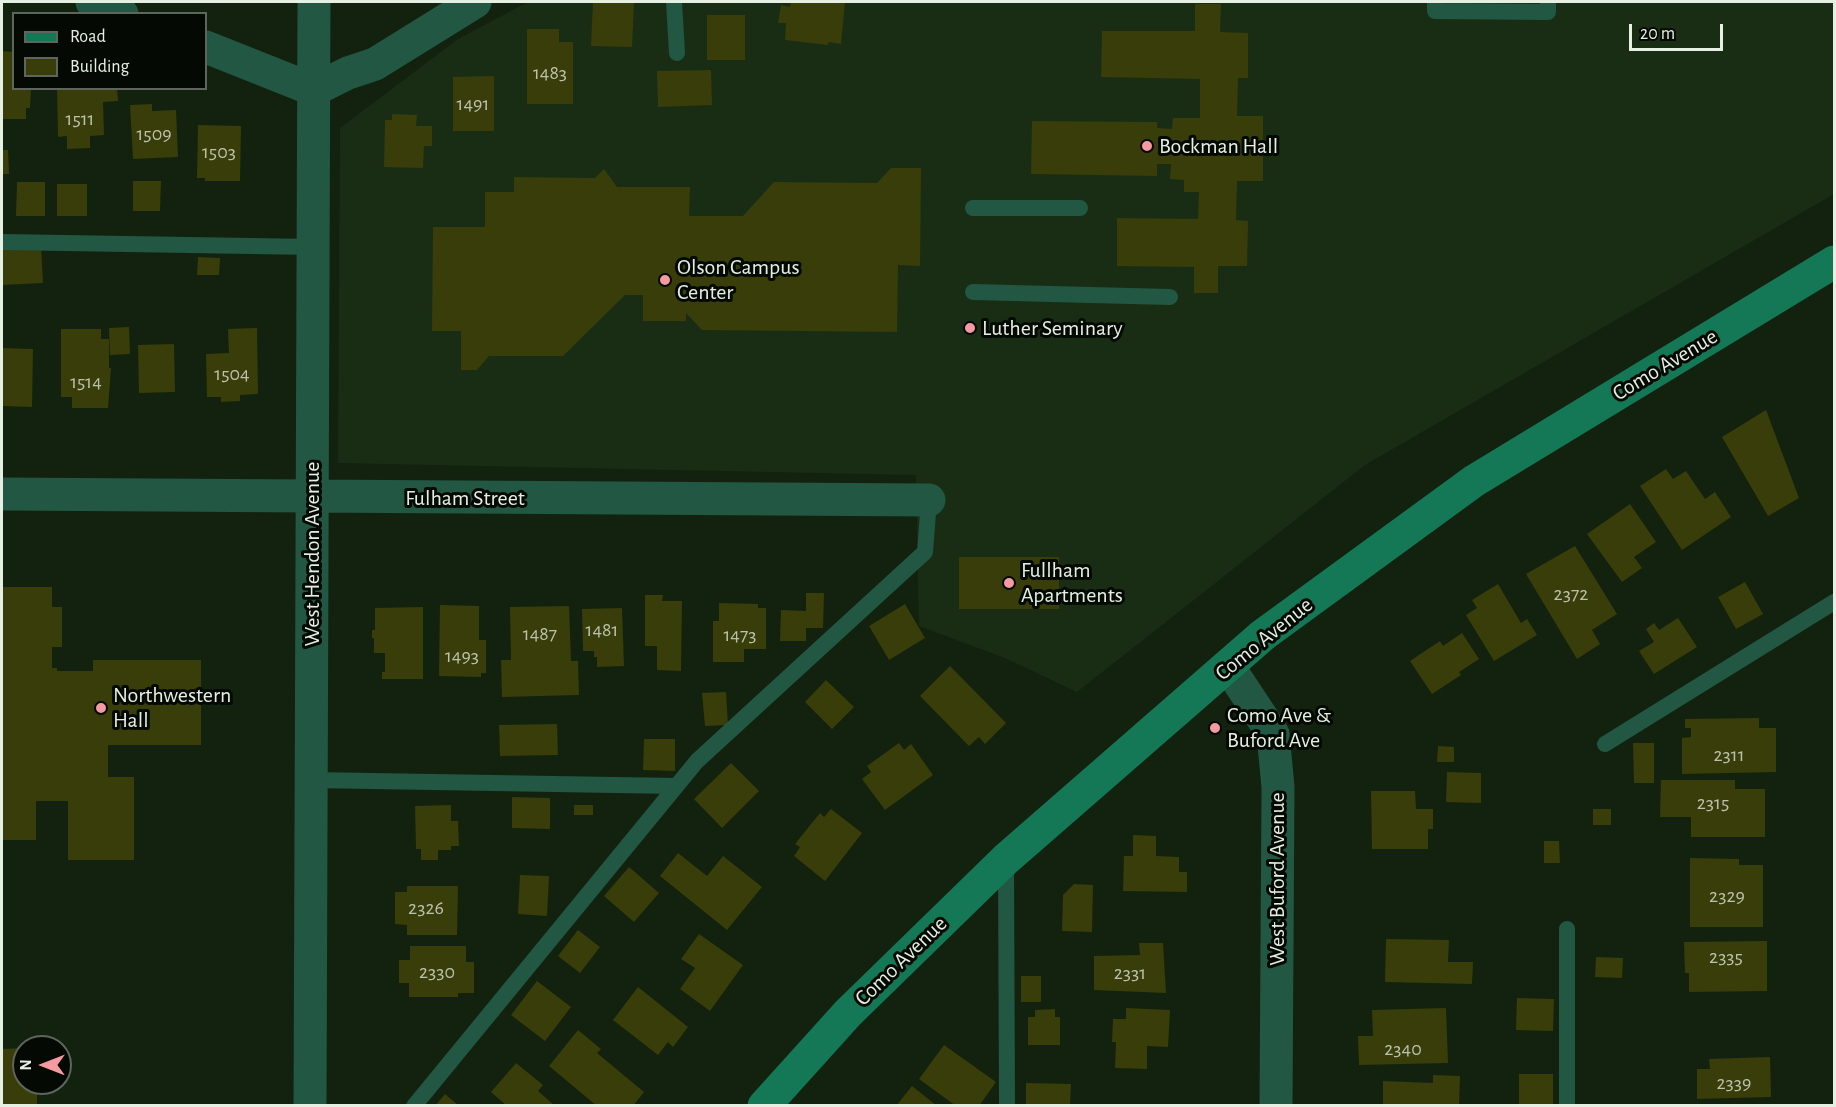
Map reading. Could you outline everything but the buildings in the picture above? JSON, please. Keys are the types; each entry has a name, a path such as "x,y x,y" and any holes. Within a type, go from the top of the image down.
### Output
{"main road":[{"name":"Como Avenue","path":"764,1106 848,1013 1006,859 1263,635 1474,481 1834,262"}],"street":[{"path":"92,2 117,12"},
{"name":"West Hendon Avenue","path":"310,1106 314,2"},
{"path":"207,47 314,90 375,63 475,2"},
{"name":"Fulham Street","path":"2,494 929,500"},
{"name":"West Buford Avenue","path":"1228,666 1274,734 1278,788 1276,1106"}],"lane":[{"path":"674,2 677,53"},
{"path":"1435,2 1435,11 1548,12 1548,2"},
{"path":"973,208 1080,208"},
{"path":"2,242 314,247"},
{"path":"973,292 1170,297"},
{"path":"414,1106 697,761 925,552 929,500"},
{"path":"1605,744 1834,602"},
{"path":"311,780 676,786"},
{"path":"1006,859 1007,1106"},
{"path":"1567,929 1567,1106"}],"shaded area":[{"name":"Luther Seminary","path":"528,2 1834,2 1834,194 1365,465 1077,692 1005,658 919,626 916,475 338,463 340,128 458,39"}],"place":[{"name":"Bockman Hall","path":"1147,146"},
{"name":"Olson Campus Center","path":"665,280"},
{"name":"Luther Seminary","path":"970,328"},
{"name":"Fullham Apartments","path":"1009,583"},
{"name":"Northwestern Hall","path":"101,708"},
{"name":"Como Ave & Buford Ave","path":"1215,728"}]}
